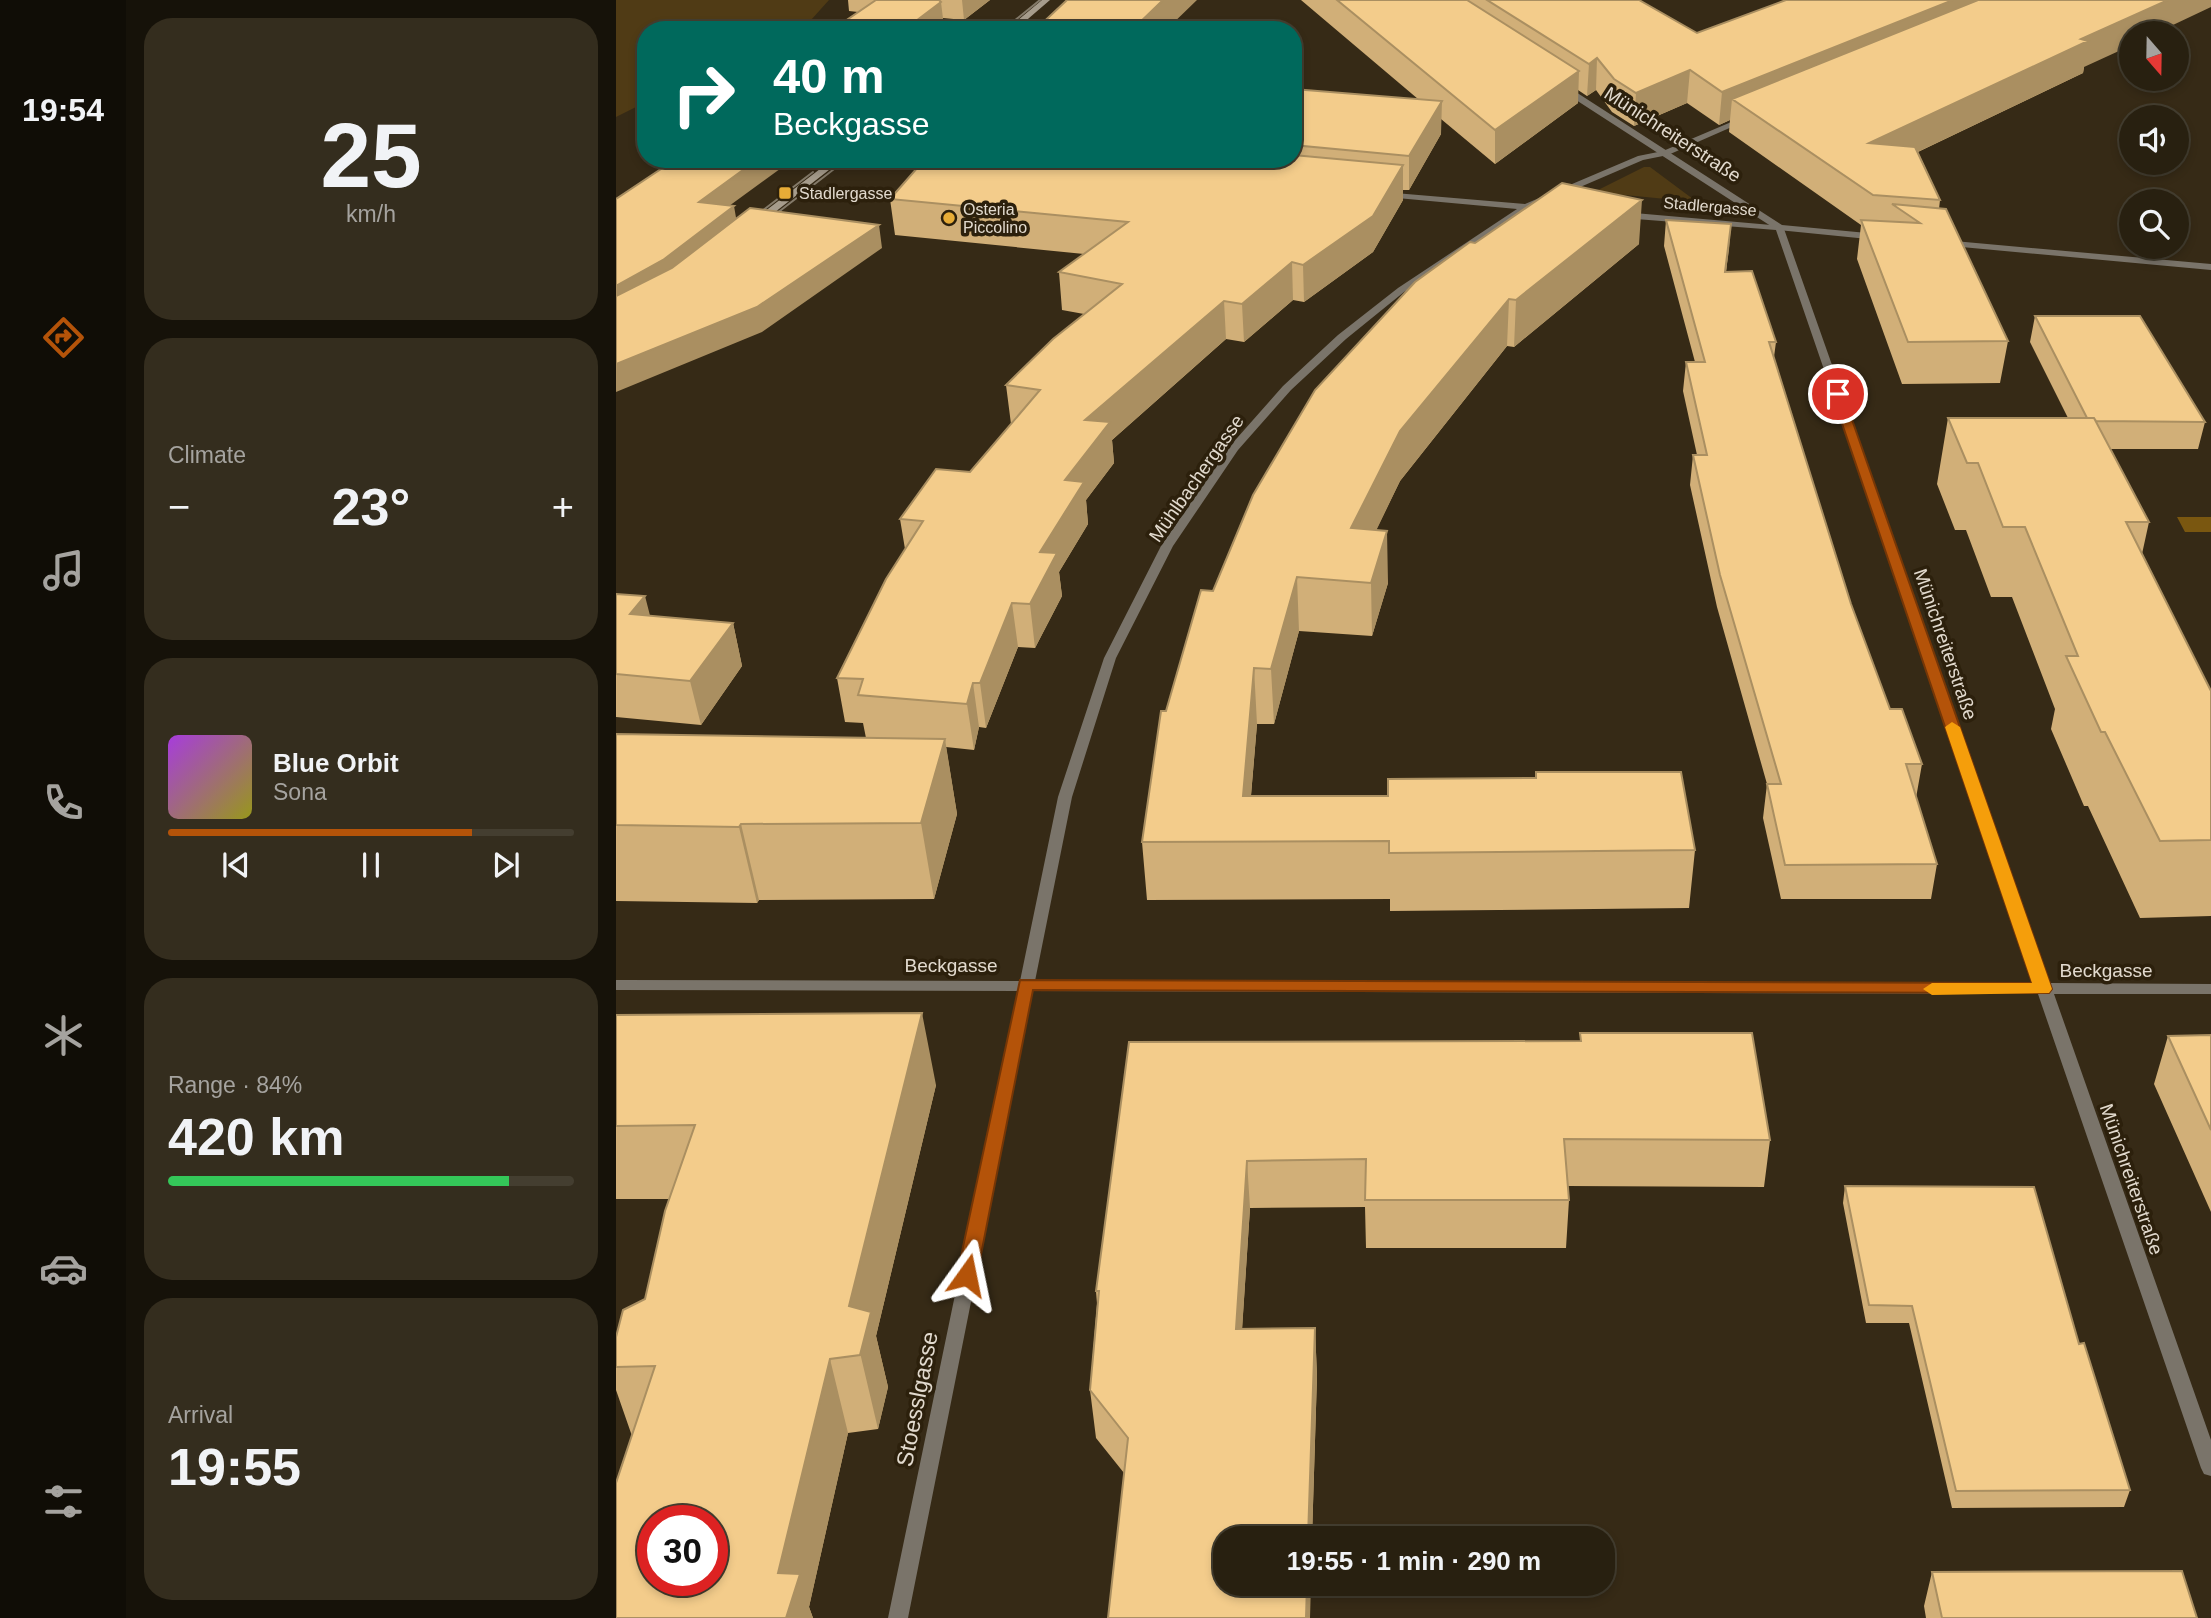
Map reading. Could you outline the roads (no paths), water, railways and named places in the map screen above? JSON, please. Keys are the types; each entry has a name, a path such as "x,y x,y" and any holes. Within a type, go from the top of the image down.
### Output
{"main road":[{"path":"1021,21 1046,0"},
{"path":"748,229 827,168"}],"street":[{"name":"Münichreiterstraße","path":"1555,82 1780,228 2211,1468"},
{"name":"Mühlbachergasse","path":"1026,984 1069,785 1110,658 1167,546 1234,448 1287,388 1342,337 1401,290 1526,207 1641,158 1665,153 1754,116"},
{"path":"1373,192 1553,209"},
{"name":"Stadlergasse","path":"1606,214 1891,238"},
{"path":"1933,242 2211,267"},
{"name":"Stoesslgasse","path":"898,1618 1026,984"},
{"name":"Beckgasse","path":"616,985 2211,989"}],"tram line":[{"path":"1014,21 1040,0"},
{"path":"763,224 835,168"},
{"path":"749,221 813,172"}],"place":[{"name":"Stadlergasse","path":"785,193"},
{"name":"Osteria Piccolino","path":"949,218"}]}
